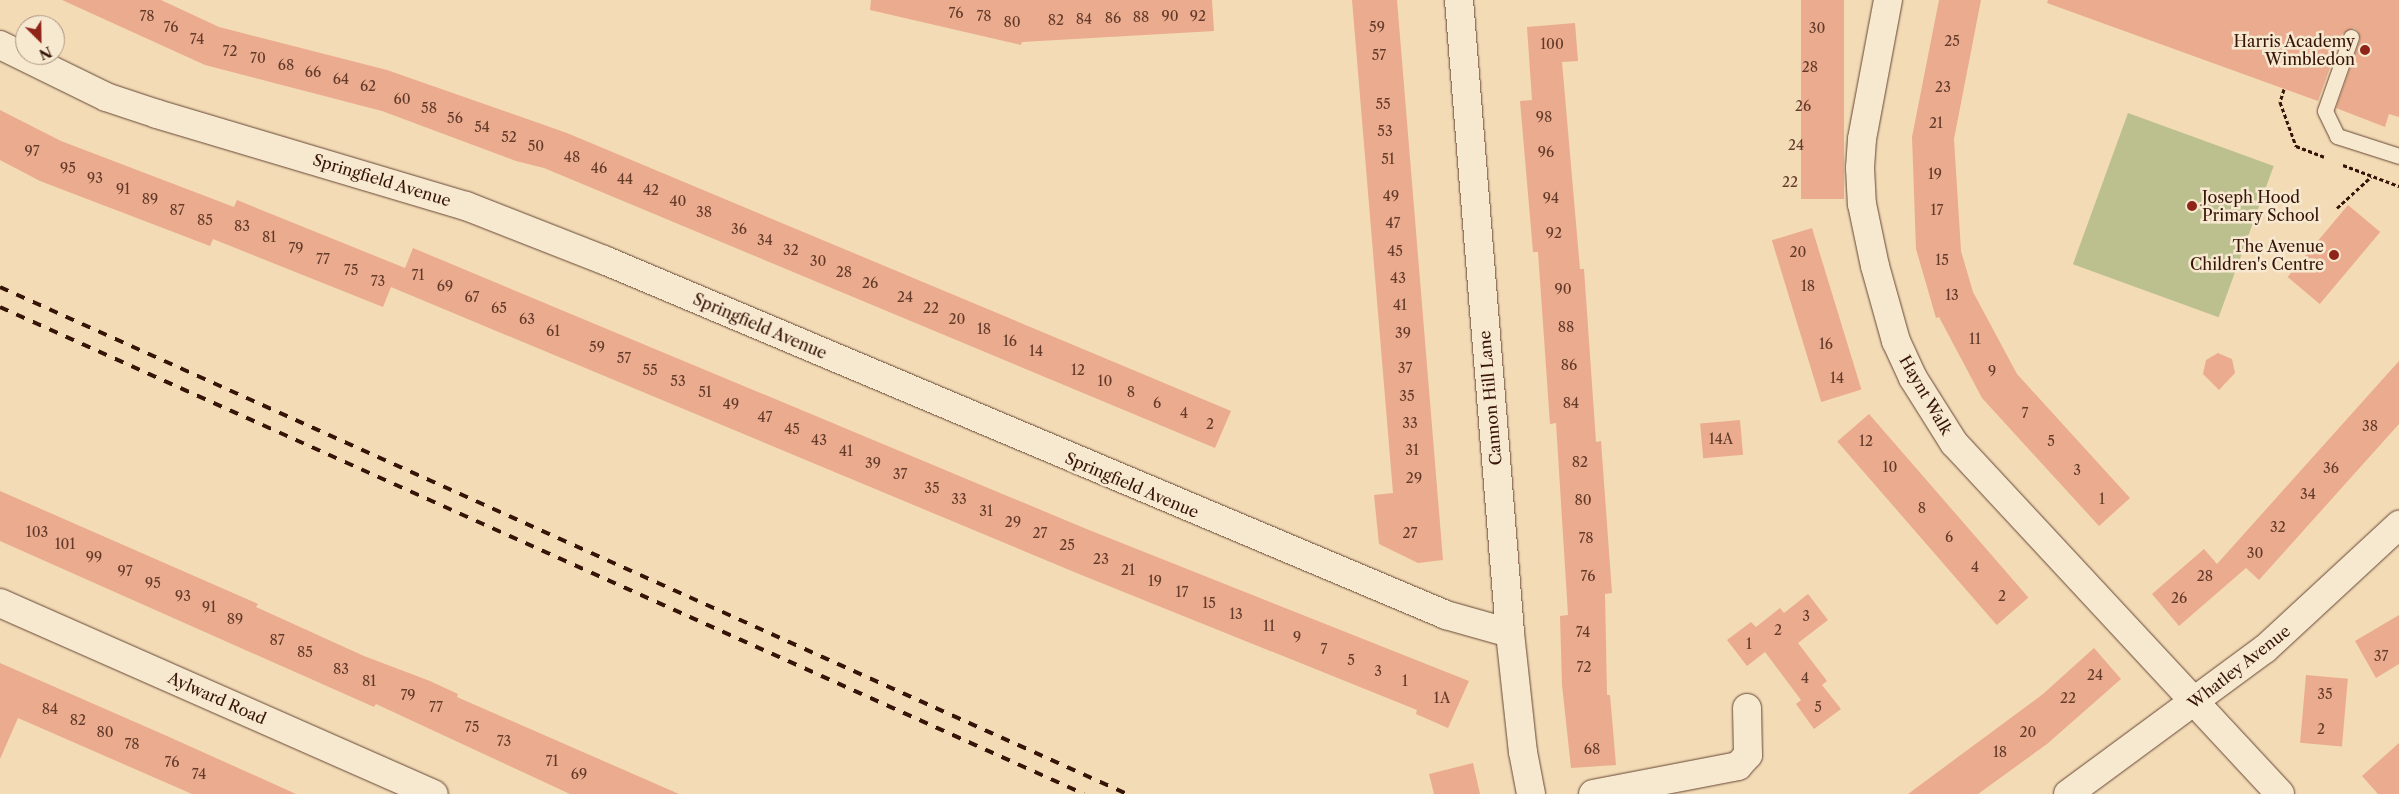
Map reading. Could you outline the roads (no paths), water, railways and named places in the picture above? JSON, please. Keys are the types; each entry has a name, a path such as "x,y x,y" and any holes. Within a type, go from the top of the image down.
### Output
{"street":[{"name":"Cannon Hill Lane","path":"1459,0 1510,633 1531,794"},
{"name":"Haynt Walk","path":"1888,0 1862,139 1860,168 1867,234 1896,341 1913,378 1954,443 2280,794"},
{"name":"Springfield Avenue","path":"0,45 106,96 157,114 466,206 604,260 1446,615 1510,633"},
{"name":"Whatley Avenue","path":"2068,794 2194,702 2304,615 2399,525"},
{"name":"Aylward Road","path":"0,603 434,794"},
{"path":"1593,794 1738,766 1748,755 1747,708"}],"lane":[{"path":"2351,37 2325,111 2338,136 2399,156"}],"railway":[{"path":"0,287 1127,794"},
{"path":"0,307 1084,794"}],"place":[{"name":"Harris Academy Wimbledon","path":"2365,50"},
{"name":"Joseph Hood Primary School","path":"2192,206"},
{"name":"The Avenue Children's Centre","path":"2334,255"}]}
